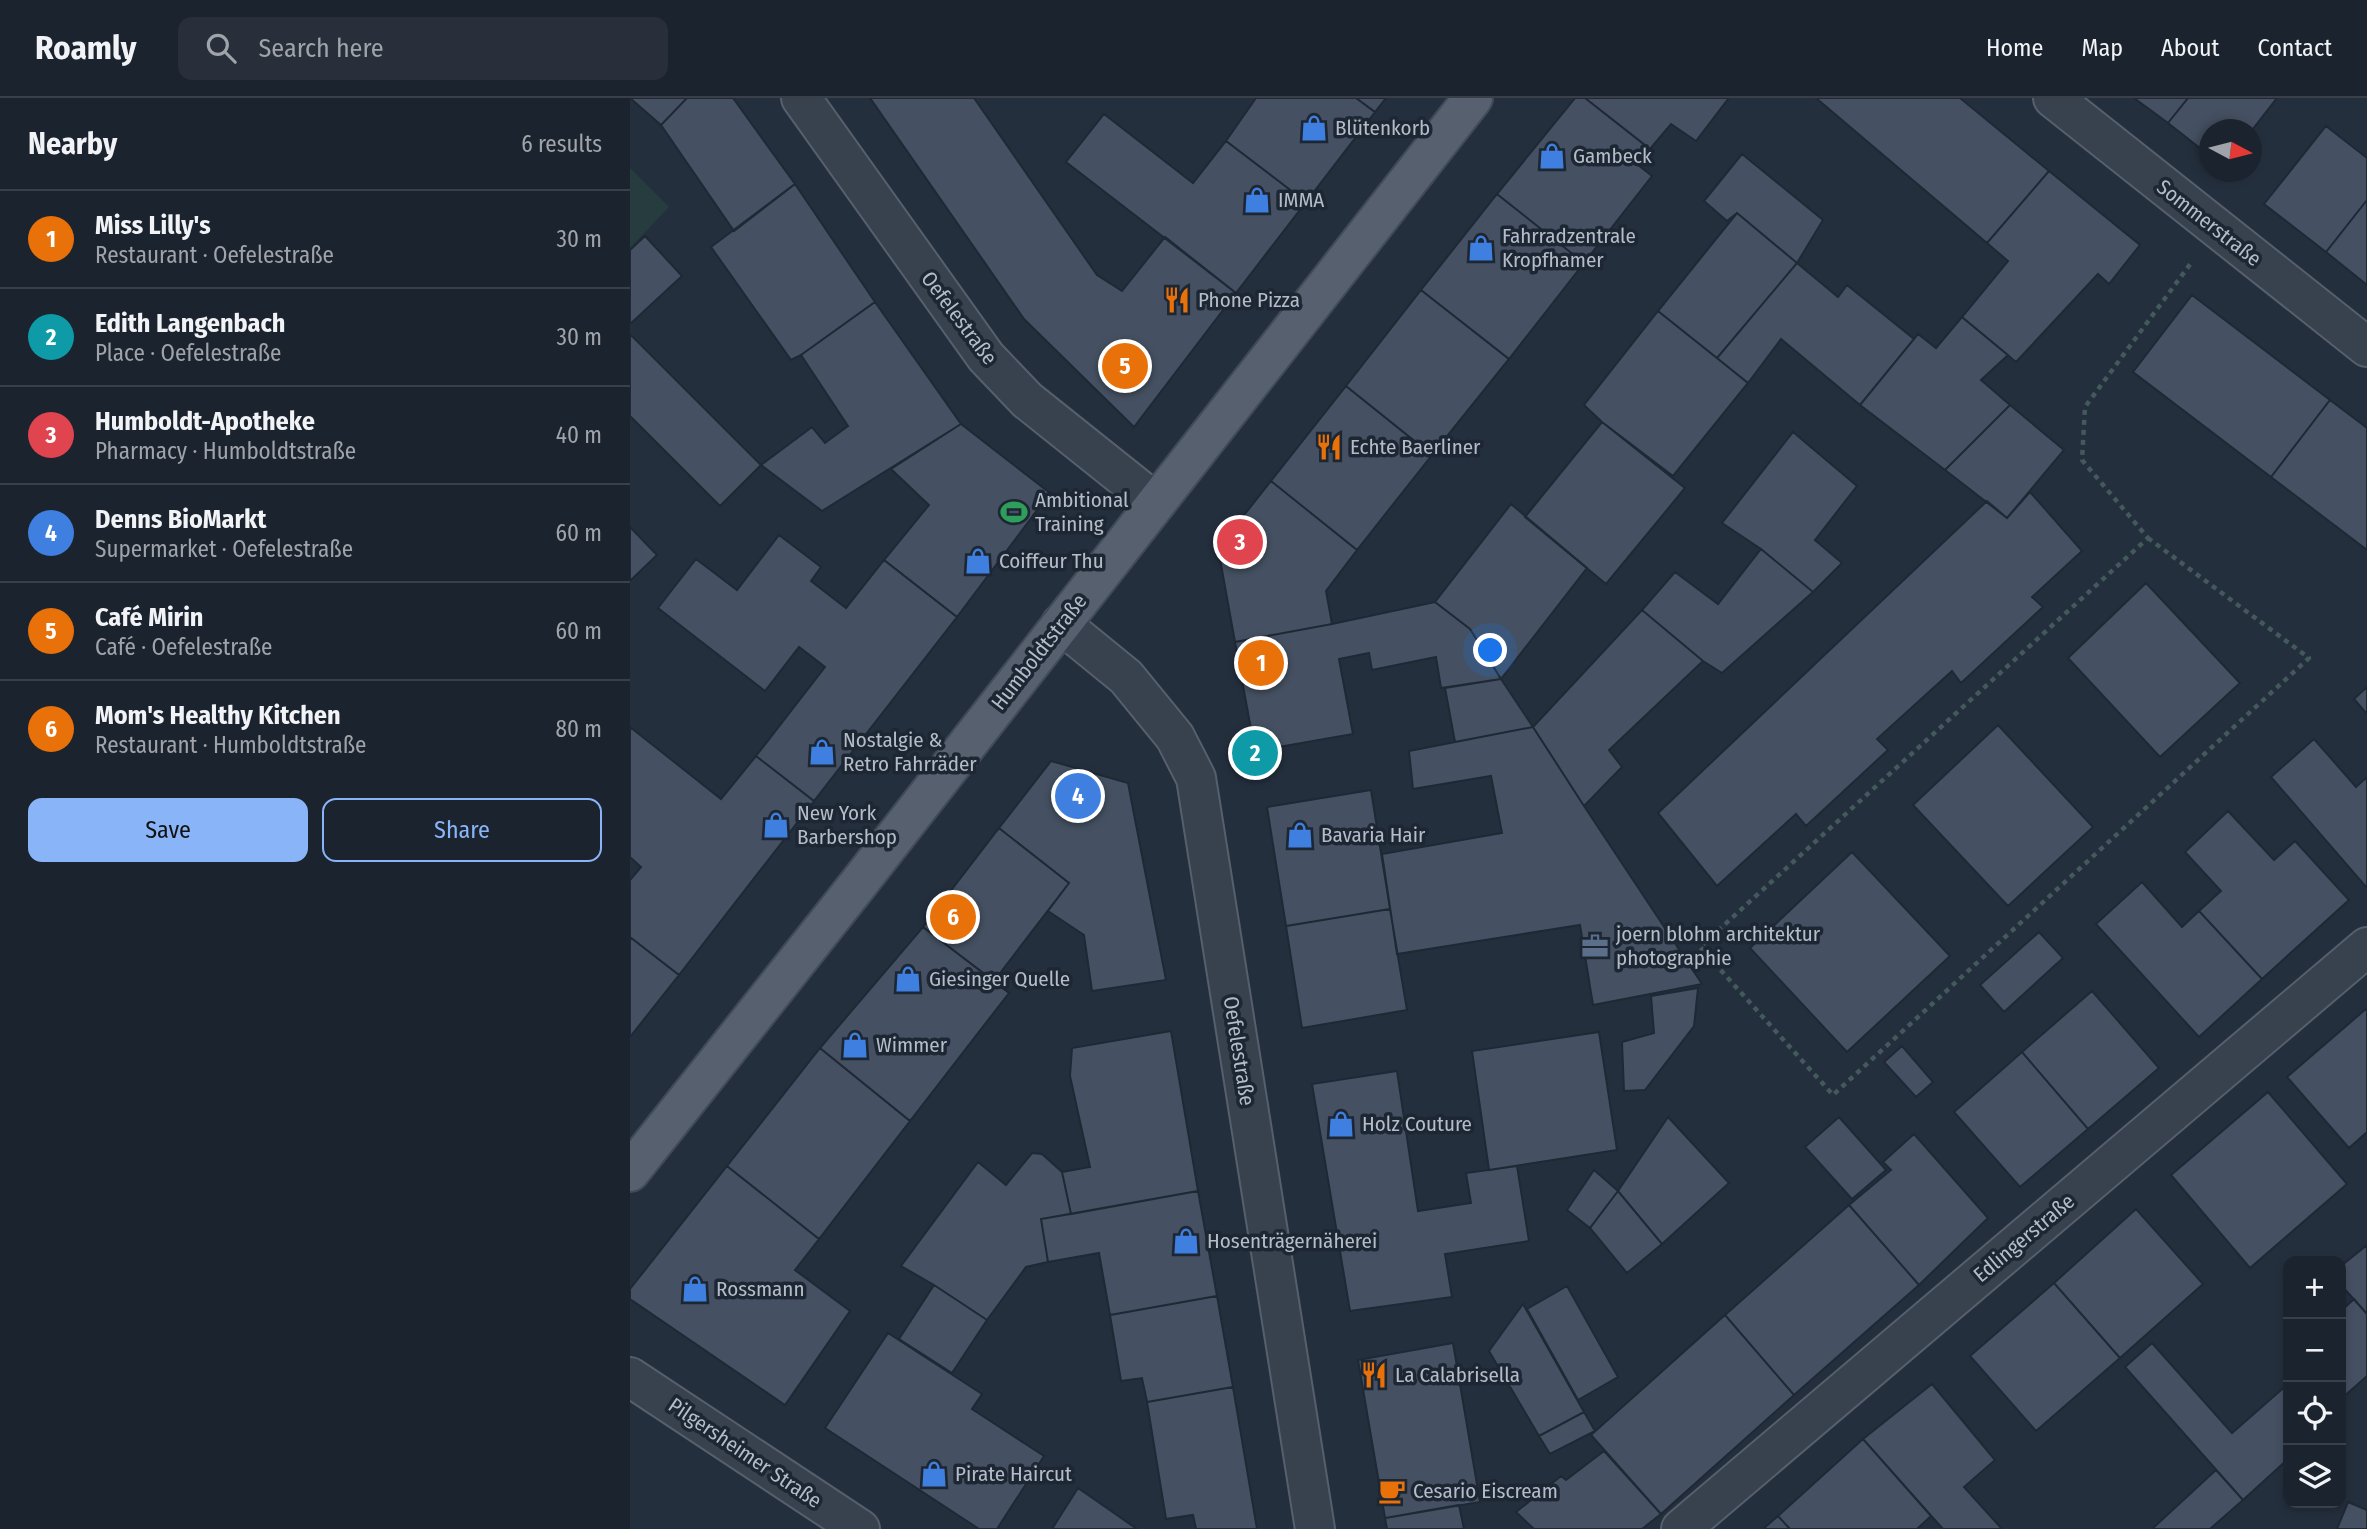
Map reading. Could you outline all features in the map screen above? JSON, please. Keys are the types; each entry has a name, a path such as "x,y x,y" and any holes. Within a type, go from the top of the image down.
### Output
{"main road":[{"name":"Humboldtstraße","path":"630,1172 1473,98"}],"street":[{"name":"Oefelestraße","path":"801,98 986,358 1027,400 1156,503"},
{"name":"Sommerstraße","path":"2053,98 2367,347"},
{"name":"Oefelestraße","path":"1061,624 1126,677 1175,737 1196,778 1315,1529"},
{"name":"Edlingerstraße","path":"1681,1529 2367,947"},
{"name":"Pilgersheimer Straße","path":"630,1377 860,1529"}],"path":[{"path":"2148,538 1700,947 1833,1095 2309,658 2148,538 2082,460 2085,407 2175,285"}],"green space":[{"path":"630,168 669,207 630,248"}],"building":[{"path":"630,98 687,98 661,125"},
{"path":"687,98 733,98 795,184 734,231 661,125"},
{"path":"870,98 974,98 1097,275 1122,291 1165,237 1236,293 1134,427 1024,319"},
{"path":"1256,98 1356,98 1375,112 1306,202 1226,141"},
{"path":"1356,98 1386,98 1375,112"},
{"path":"1575,98 1585,98 1650,149 1637,164 1652,176 1584,263 1497,194"},
{"path":"1585,98 1728,99 1696,141 1671,124 1650,149"},
{"path":"1816,98 1960,98 2049,171 1987,243"},
{"path":"2134,98 2188,98 2168,123"},
{"path":"2188,98 2277,98 2261,119 2199,119 2199,147 2168,123"},
{"path":"1104,114 1193,183 1226,141 1306,202 1236,293 1066,162"},
{"path":"2326,126 2367,158 2367,200 2326,252 2264,204"},
{"path":"1742,154 1823,220 1797,263 1737,213 1727,221 1704,201"},
{"path":"2049,171 2140,245 2109,284 2098,274 2016,362 1962,317 2008,261 1987,243"},
{"path":"795,184 875,302 791,360 711,247"},
{"path":"1497,194 1584,263 1509,359 1421,290"},
{"path":"2367,200 2367,285 2326,252"},
{"path":"1737,213 1797,263 1717,358 1658,311"},
{"path":"645,236 682,276 630,324 630,250"},
{"path":"1797,263 1838,297 1847,285 1914,339 1860,405 1781,339 1748,383 1717,358"},
{"path":"1421,290 1509,359 1432,455 1346,386"},
{"path":"2192,295 2330,400 2271,477 2133,372"},
{"path":"875,302 961,424 822,511 761,465 812,427 825,443 848,426 801,355"},
{"path":"1658,311 1748,383 1673,476 1584,405"},
{"path":"1962,317 2008,355 1981,380 2010,405 1945,470 1860,405 1918,334 1936,348"},
{"path":"630,334 761,465 720,506 630,416"},
{"path":"1346,386 1432,455 1357,550 1271,481"},
{"path":"2330,400 2367,428 2367,550 2271,477"},
{"path":"2010,405 2064,450 2007,518 1945,470"},
{"path":"1602,422 1685,488 1606,584 1525,517"},
{"path":"961,424 1050,493 957,617 884,560 929,505 891,469"},
{"path":"1793,432 1857,486 1815,540 1842,563 1813,592 1761,549 1722,523"},
{"path":"1271,481 1357,550 1326,591 1332,624 1235,642 1218,548"},
{"path":"2030,492 2082,551 2032,597 2043,607 1961,683 1952,671 1877,739 1888,750 1806,826 1796,814 1717,886 1658,813 1987,501 2007,518"},
{"path":"1511,504 1587,568 1501,679 1470,629 1435,602"},
{"path":"630,527 657,555 630,581"},
{"path":"779,535 821,567 811,581 846,608 884,560 957,617 814,801 756,756 825,667 799,647 765,691 658,608 696,559 737,590"},
{"path":"1761,549 1813,592 1722,673 1703,661 1642,610 1675,572 1718,604"},
{"path":"2146,583 2240,683 2160,757 2068,658"},
{"path":"1435,602 1470,629 1501,679 1441,688 1436,657 1372,670 1369,653 1339,659 1353,734 1255,751 1235,642"},
{"path":"1642,610 1703,661 1609,750 1622,767 1584,806 1533,727"},
{"path":"1501,679 1533,727 1455,742 1445,688"},
{"path":"2367,687 2367,714 2354,699"},
{"path":"1998,725 2093,827 2008,906 1913,805"},
{"path":"630,727 721,799 756,756 814,801 679,975 630,937 630,880 641,867 630,857"},
{"path":"1533,727 1702,984 1593,1005 1580,925 1397,954 1382,854 1502,833 1491,776 1413,789 1409,751"},
{"path":"2314,739 2356,787 2367,777 2367,888 2271,777"},
{"path":"1051,761 1128,783 1166,980 1092,991 1084,935 1048,911 1069,883 999,828"},
{"path":"1371,790 1390,909 1286,926 1267,807"},
{"path":"2228,811 2274,860 2295,841 2349,900 2262,979 2199,911 2221,891 2185,852"},
{"path":"999,828 1069,883 994,981 923,927"},
{"path":"1852,852 1950,956 1847,1052 1750,948"},
{"path":"2142,882 2182,927 2199,911 2262,979 2199,1037 2096,924"},
{"path":"1390,909 1407,1010 1302,1028 1286,926"},
{"path":"923,927 1009,993 910,1121 820,1048"},
{"path":"2039,932 2063,958 2004,1012 1980,985"},
{"path":"630,937 679,975 630,1037"},
{"path":"1698,988 1694,1026 1645,1090 1624,1091 1622,1042 1654,1033 1651,996"},
{"path":"2092,991 2159,1068 2088,1129 2022,1052"},
{"path":"2367,1008 2367,1132 2349,1148 2287,1077"},
{"path":"1171,1031 1198,1191 1071,1214 1062,1172 1090,1167 1070,1076 1072,1048"},
{"path":"1599,1032 1617,1150 1489,1170 1472,1051"},
{"path":"1902,1046 1933,1082 1916,1097 1884,1062"},
{"path":"820,1048 910,1121 819,1239 727,1166"},
{"path":"2022,1052 2088,1129 2020,1187 1954,1112"},
{"path":"1397,1071 1418,1211 1471,1203 1466,1173 1517,1166 1529,1241 1445,1254 1452,1297 1350,1311 1312,1084"},
{"path":"2268,1092 2347,1184 2250,1268 2171,1175"},
{"path":"1668,1117 1729,1183 1662,1244 1618,1191"},
{"path":"1839,1117 1886,1170 1852,1199 1805,1147"},
{"path":"1914,1134 1988,1218 1919,1285 1849,1205 1891,1170 1883,1162"},
{"path":"1032,1153 1042,1154 1062,1172 1071,1214 1041,1219 1048,1262 1026,1267 987,1320 901,1266 978,1162 1006,1185"},
{"path":"727,1166 819,1239 795,1270 850,1311 785,1405 630,1299 630,1289"},
{"path":"1594,1170 1618,1191 1590,1228 1567,1210"},
{"path":"1198,1191 1217,1296 1110,1315 1099,1253 1048,1262 1041,1219"},
{"path":"1618,1191 1662,1244 1627,1273 1590,1228"},
{"path":"1849,1205 1919,1285 1794,1395 1725,1315"},
{"path":"2136,1209 2203,1284 2120,1358 2054,1283"},
{"path":"2367,1245 2367,1314 2346,1291 2346,1262"},
{"path":"2054,1283 2120,1358 2036,1431 1970,1356"},
{"path":"934,1285 987,1320 952,1373 899,1339"},
{"path":"1567,1286 1618,1377 1578,1400 1527,1309"},
{"path":"1217,1296 1233,1387 1147,1402 1142,1378 1121,1381 1110,1315"},
{"path":"2354,1299 2367,1314 2367,1376 2346,1395 2346,1319 2346,1306"},
{"path":"1523,1304 1584,1412 1539,1436 1489,1351"},
{"path":"1725,1315 1794,1395 1661,1514 1591,1435"},
{"path":"888,1333 982,1394 972,1409 1044,1456 997,1529 979,1529 825,1428"},
{"path":"1453,1343 1480,1502 1385,1518 1358,1360"},
{"path":"2152,1343 2232,1433 2283,1388 2283,1464 2243,1500 2125,1367"},
{"path":"1932,1384 1995,1460 1964,1487 2002,1529 1943,1529 1863,1439"},
{"path":"1233,1387 1257,1529 1196,1529 1193,1515 1166,1519 1147,1402"},
{"path":"1584,1412 1595,1431 1550,1454 1539,1436"},
{"path":"1863,1439 1931,1516 1917,1529 1790,1529 1778,1516"},
{"path":"1604,1451 1661,1514 1642,1529 1534,1529 1516,1512 1561,1476 1566,1480"},
{"path":"2216,1470 2243,1500 2210,1529 2152,1529"},
{"path":"1078,1488 1137,1529 1052,1529"},
{"path":"2348,1502 2367,1510 2367,1529 2337,1529"},
{"path":"1459,1505 1464,1529 1387,1529 1385,1518"},
{"path":"1778,1516 1790,1529 1763,1529"}],"place":[{"name":"Blütenkorb","path":"1314,128"},
{"name":"Gambeck","path":"1552,156"},
{"name":"IMMA","path":"1257,200"},
{"name":"Fahrradzentrale Kropfhamer","path":"1481,248"},
{"name":"Phone Pizza","path":"1177,300"},
{"name":"Café Mirin","path":"1125,366"},
{"name":"Echte Baerliner","path":"1329,447"},
{"name":"Ambitional Training","path":"1014,512"},
{"name":"Humboldt-Apotheke","path":"1240,542"},
{"name":"Coiffeur Thu","path":"978,561"},
{"name":"Miss Lilly's","path":"1261,663"},
{"name":"Nostalgie & Retro Fahrräder","path":"822,752"},
{"name":"Edith Langenbach","path":"1255,753"},
{"name":"Denns BioMarkt","path":"1078,796"},
{"name":"New York Barbershop","path":"776,825"},
{"name":"Bavaria Hair","path":"1300,835"},
{"name":"Mom's Healthy Kitchen","path":"953,917"},
{"name":"joern blohm architektur photographie","path":"1595,946"},
{"name":"Giesinger Quelle","path":"908,979"},
{"name":"Wimmer","path":"855,1045"},
{"name":"Holz Couture","path":"1341,1124"},
{"name":"Hosenträgernäherei","path":"1186,1241"},
{"name":"Rossmann","path":"695,1289"},
{"name":"La Calabrisella","path":"1374,1375"},
{"name":"Pirate Haircut","path":"934,1474"},
{"name":"Cesario Eiscream","path":"1392,1491"}]}
